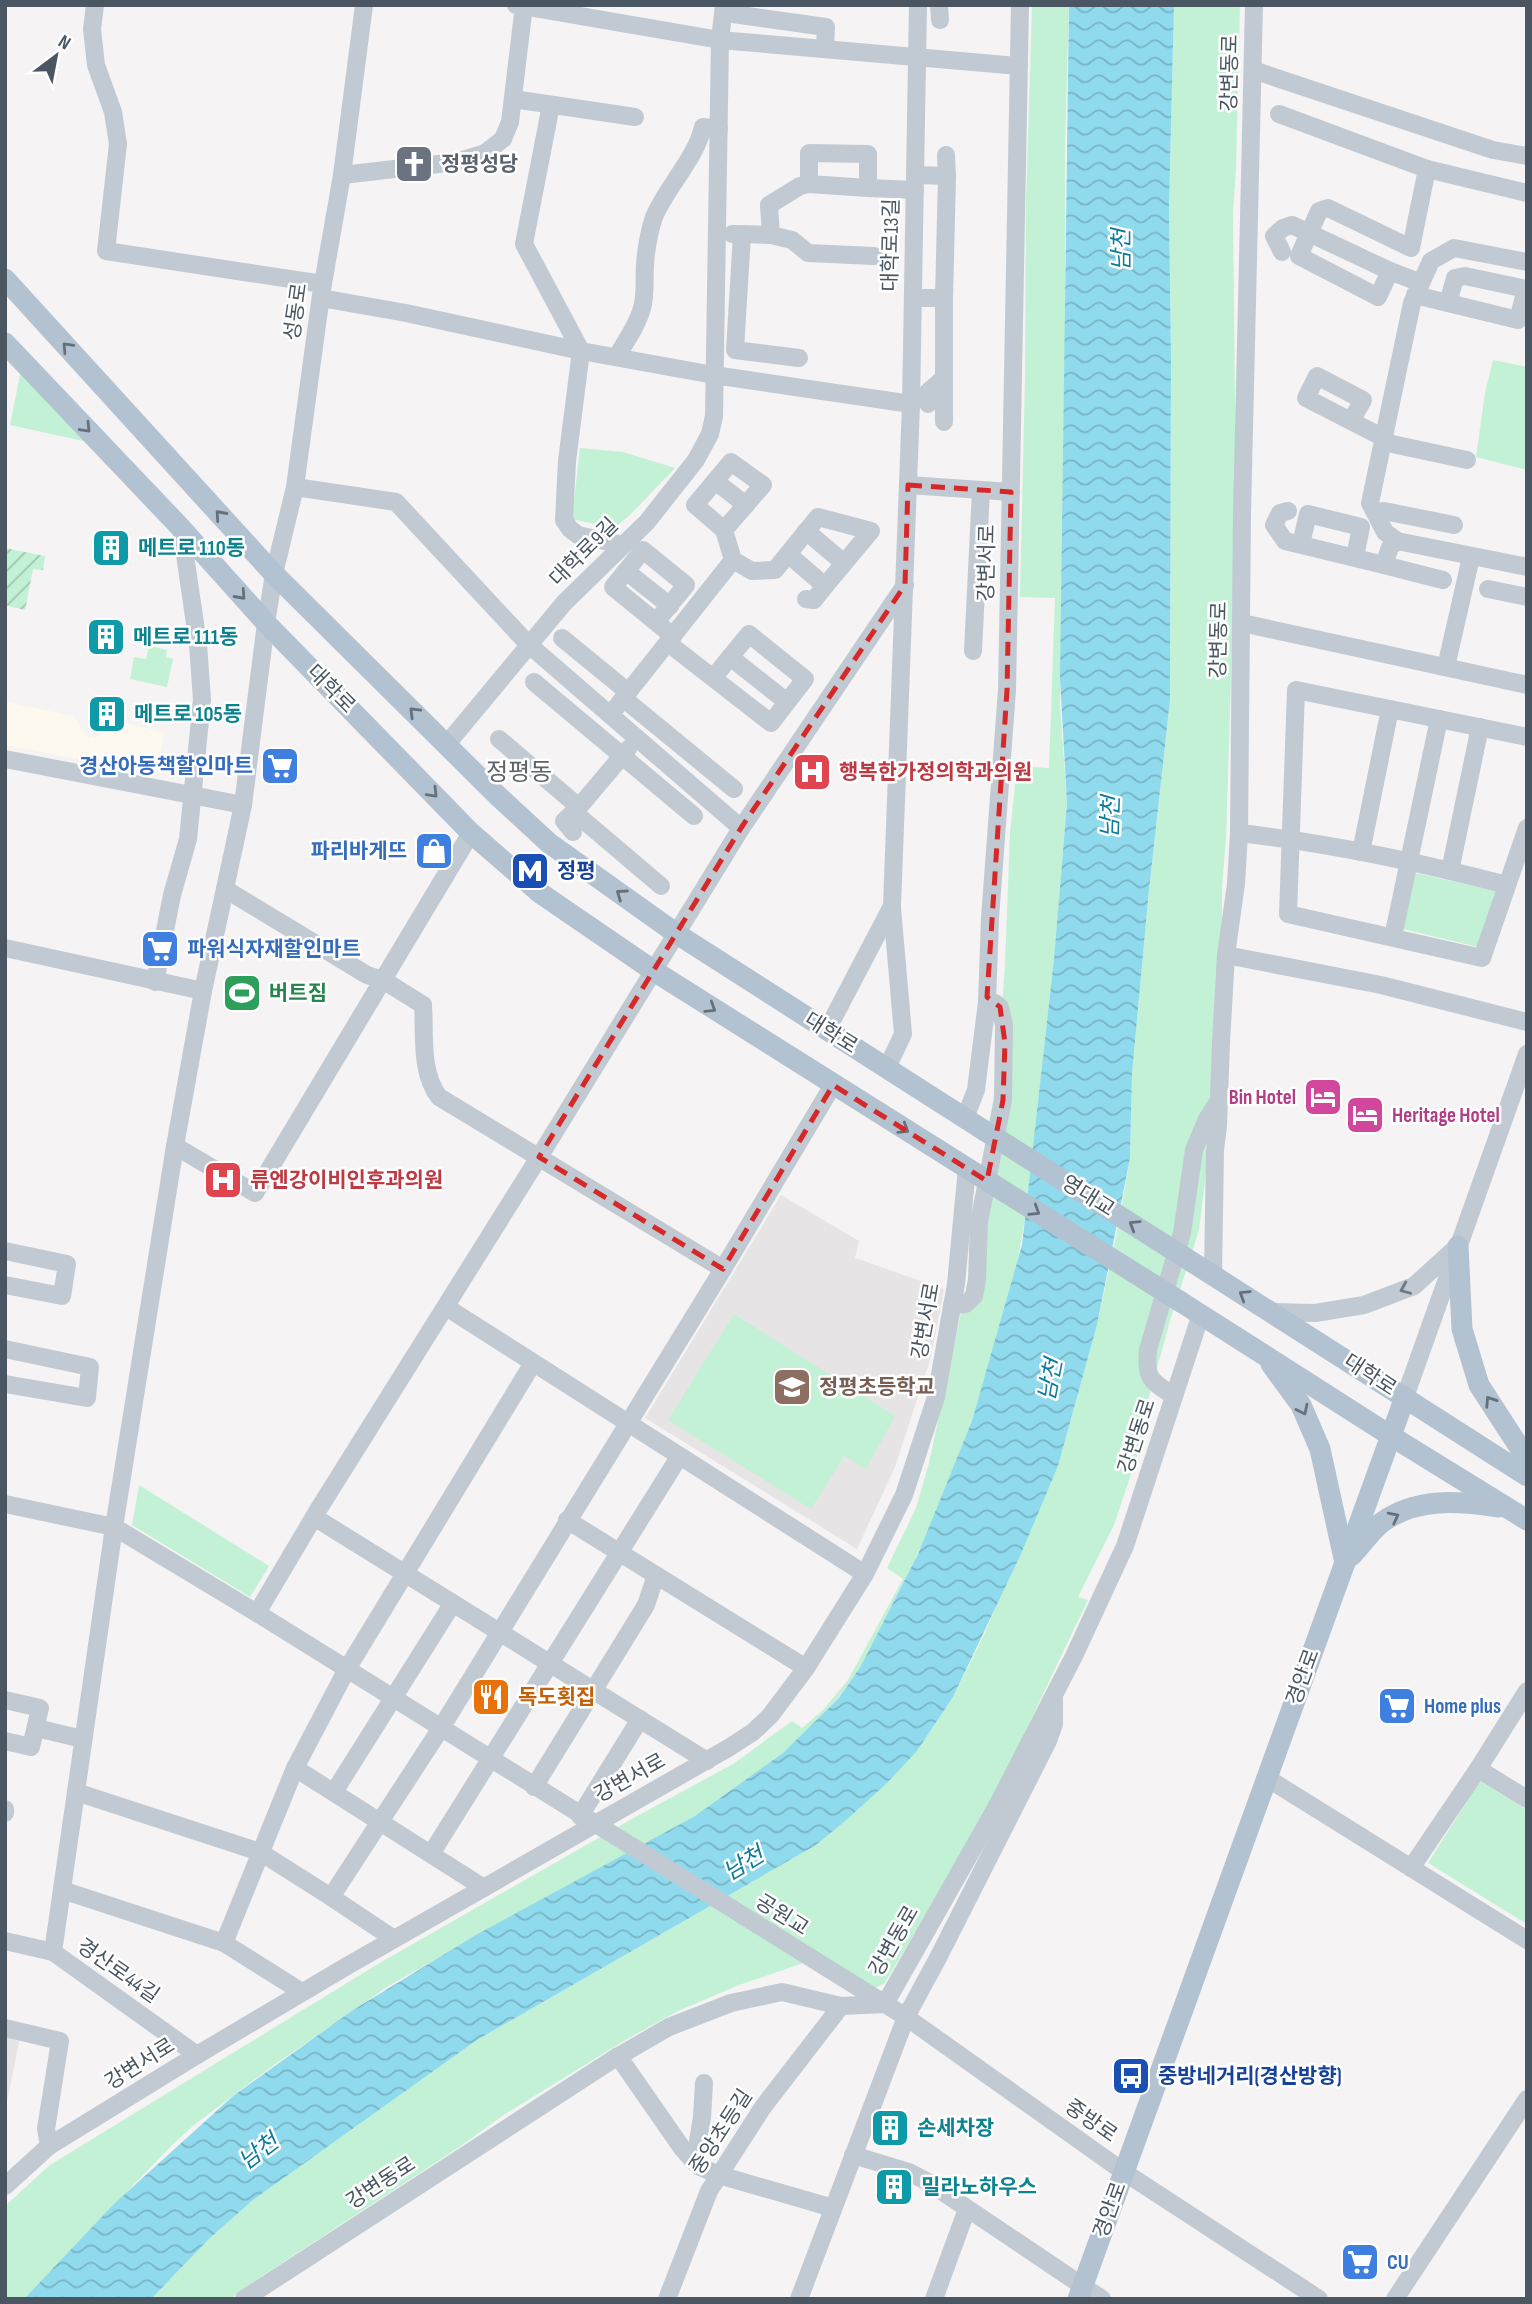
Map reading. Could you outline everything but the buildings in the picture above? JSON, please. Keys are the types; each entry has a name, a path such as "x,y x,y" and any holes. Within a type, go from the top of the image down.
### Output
{"main road":[{"name":"대학로","path":"5,279 274,574 549,843 677,933 985,1130"},
{"name":"대학로","path":"5,343 181,528 266,623 471,833 540,893 654,971 833,1085"},
{"name":"영대교","path":"833,1085 1518,1514"},
{"name":"영대교","path":"985,1130 1213,1275"},
{"path":"1458,1246 1462,1329 1479,1385 1527,1459"},
{"name":"대학로","path":"1213,1275 1527,1476"},
{"path":"1264,1354 1301,1405 1320,1449 1345,1563"},
{"name":"경안로","path":"1080,2292 1405,1397"},
{"path":"1345,1563 1381,1523 1416,1505 1458,1501 1518,1514"}],"street":[{"path":"95,5 92,29 96,65 113,112 118,144 106,251 322,291 581,351 714,374 919,404 944,377"},
{"name":"성동로","path":"52,1952 114,1527 176,1146 203,991 243,805 274,574 295,487 322,291 342,174 364,5"},
{"name":"대학로9길","path":"447,744 564,603 647,522 696,460 710,434 714,415 720,40 724,5"},
{"path":"734,5 733,14 826,27 825,49"},
{"name":"대학로13길","path":"908,590 908,485 919,404 913,298 918,5"},
{"name":"강변서로","path":"965,1118 976,1090 987,1002 990,918 1007,690 1020,5"},
{"name":"강변동로","path":"1213,1275 1215,1150 1226,955 1236,884 1239,833 1242,513 1254,5"},
{"path":"342,174 457,162 485,153 503,139 510,122 521,6 720,40 1019,66"},
{"path":"1253,70 1493,150 1527,156"},
{"path":"513,99 635,117"},
{"path":"551,105 524,244 581,351 567,461 564,520 570,530 578,535 622,545"},
{"path":"1279,114 1427,169 1527,193"},
{"path":"617,356 634,329 642,308 645,266 653,219 700,139 703,127 719,129"},
{"path":"809,184 809,153 868,154 868,188"},
{"path":"944,422 946,155"},
{"path":"1390,271 1378,297 1299,256 1319,211 1328,208 1411,248 1427,169"},
{"path":"771,235 769,205 800,186 809,184 868,188 915,183 947,176"},
{"path":"1282,252 1274,236 1283,228 1292,225 1390,271 1418,289 1448,303"},
{"path":"718,233 771,235 792,240 808,253 874,256"},
{"path":"742,234 735,350 799,358"},
{"path":"1527,262 1454,248 1431,261 1412,303 1370,503 1385,532 1397,541 1527,567"},
{"path":"913,298 944,298"},
{"path":"1351,421 1383,440 1466,460"},
{"path":"724,530 763,485 731,461 695,505 724,530 733,560 752,571 775,570 818,517 871,531 814,600 806,599"},
{"path":"715,481 746,505"},
{"path":"908,485 1011,492"},
{"path":"295,487 396,502 528,644 741,828"},
{"path":"974,651 981,490"},
{"path":"1376,513 1384,511 1454,525"},
{"path":"887,1068 903,1034 892,906 895,797 908,590 918,512"},
{"path":"1288,512 1280,513 1274,525 1285,541 1443,580"},
{"path":"1301,544 1308,514 1361,527 1355,557"},
{"path":"155,982 188,839 202,700 195,673 183,577 181,528"},
{"path":"806,531 844,562"},
{"path":"1384,565 1390,547 1397,541"},
{"path":"656,622 686,585 643,550 613,587 656,622 670,639 713,678 771,723 805,679 749,634 713,678"},
{"path":"788,554 825,586"},
{"path":"1447,667 1471,557"},
{"path":"610,715 733,560"},
{"path":"977,562 985,581 987,595"},
{"path":"626,571 674,601 694,609"},
{"path":"1488,589 1527,597"},
{"path":"908,590 912,675"},
{"path":"257,1613 741,828 908,590"},
{"path":"1242,624 1527,684"},
{"path":"562,638 734,789"},
{"path":"730,657 787,702"},
{"path":"534,682 694,816"},
{"path":"1527,737 1296,690 1288,914 1482,958 1527,828"},
{"path":"1361,852 1390,709"},
{"path":"1392,937 1439,719"},
{"path":"1450,871 1480,727"},
{"path":"637,738 575,813 661,886"},
{"path":"499,739 579,807"},
{"path":"5,759 243,805"},
{"path":"573,832 564,821 579,807"},
{"path":"176,1146 255,1194 471,833"},
{"path":"1239,833 1361,852 1507,885"},
{"path":"225,889 367,975 383,980 423,1005 426,1068 432,1087 439,1097 723,1269"},
{"path":"827,1031 892,906"},
{"path":"5,948 203,991"},
{"path":"1226,955 1381,985 1527,1022"},
{"path":"952,1305 966,1304 974,1296 979,1222 1003,1100 1004,1025 1000,1007 987,1002"},
{"name":"경안로","path":"1405,1397 1527,1054"},
{"path":"331,1897 441,1728 833,1085"},
{"path":"1174,1396 1150,1378 1146,1367 1148,1350 1182,1233 1194,1150 1207,1119 1219,1101"},
{"name":"강변서로","path":"5,2186 49,2146 197,2055 484,1888 587,1820 707,1761 753,1732 770,1716 806,1668 864,1574 904,1495 936,1397 972,1171"},
{"path":"1271,1312 1315,1313 1364,1305 1414,1286 1458,1246"},
{"path":"5,1251 67,1264 62,1296 5,1285"},
{"path":"446,1307 864,1574"},
{"name":"강변동로","path":"244,2299 618,2056 669,2027 731,2003 782,1992 841,2006 884,2004 998,1806 1125,1546 1201,1314"},
{"path":"5,1349 90,1367 87,1398 5,1384"},
{"path":"224,1943 295,1768 346,1669 533,1363"},
{"path":"431,1854 679,1457"},
{"name":"공원교","path":"5,1504 114,1527 257,1613 839,1977"},
{"path":"314,1517 707,1761"},
{"path":"567,1520 806,1668"},
{"path":"534,1787 646,1605 656,1575"},
{"path":"334,1792 453,1603"},
{"path":"1411,1868 1527,1691"},
{"path":"799,2299 905,2017 939,1956 1048,1741 1054,1724 1053,1697"},
{"path":"5,1700 40,1708 31,1747 5,1741"},
{"path":"587,1820 639,1719"},
{"path":"36,1728 83,1739"},
{"path":"295,1768 484,1888"},
{"path":"1478,1769 1527,1799"},
{"path":"1267,1778 1527,1940"},
{"path":"76,1792 260,1852 394,1939"},
{"path":"62,1890 224,1943 302,1993"},
{"name":"경산로44길","path":"5,1941 52,1952 197,2055"},
{"name":"중방로","path":"839,1977 905,2017 1124,2172 1319,2299"},
{"name":"중앙초등길","path":"667,2299 703,2206 719,2175 763,2107 841,2006"},
{"path":"5,2028 60,2041 46,2129 49,2146"},
{"path":"618,2056 696,2164 719,2175 833,2208"},
{"path":"696,2164 704,2083"},
{"path":"1395,2299 1527,2099"},
{"path":"853,2155 919,2177 1080,2292 1102,2299"},
{"path":"934,2299 967,2209"}],"highlighted area":[{"path":"908,485 1011,492 1007,690 987,997 1000,1007 1005,1043 1003,1100 987,1181 833,1085 723,1269 539,1157 741,828 905,585"}],"shaded area":[{"path":"5,702 74,716 89,738 95,738 105,731 103,729 118,722 165,732 158,765 145,772 5,745"},
{"name":"정평초등학교","path":"781,1195 859,1241 855,1258 944,1289 931,1357 895,1467 857,1549 645,1418"},
{"path":"5,2028 21,2032 5,2112"}],"green space":[{"path":"1032,5 1069,5 1065,144 1065,409 1060,705 1067,803 1055,950 1027,1205 1018,1260 969,1431 932,1522 864,1662 836,1701 792,1746 711,1807 390,1985 267,2070 172,2145 24,2299 5,2299 5,2206 50,2165 378,1964 733,1764 792,1721 802,1728 823,1710 848,1680 903,1579 887,1568 916,1508 929,1463 969,1275 976,1200 997,1077 1010,833 1017,766 1049,768 1055,598 1020,597"},
{"path":"1174,5 1240,5 1233,213 1236,495 1222,951 1209,1147 1199,1230 1147,1404 1150,1418 1114,1525 1078,1597 1088,1600 1003,1778 944,1885 884,1984 872,1989 821,1957 739,1985 678,2011 502,2116 230,2299 151,2299 210,2238 253,2200 477,2040 816,1845 844,1822 917,1751 953,1697 982,1639 1058,1466 1097,1325 1130,1158 1132,1074 1170,700 1169,208"},
{"path":"1493,360 1527,367 1527,470 1476,457 1485,393"},
{"path":"21,370 88,442 10,425"},
{"path":"580,448 623,452 675,468 614,528 572,519"},
{"path":"5,548 45,556 43,570 33,569 25,610 5,605"},
{"path":"149,646 167,650 166,657 173,659 167,687 130,679 134,657 146,659"},
{"path":"1411,872 1497,891 1478,947 1395,927"},
{"path":"734,1314 895,1416 866,1469 844,1456 811,1509 668,1420"},
{"path":"139,1485 269,1566 250,1597 132,1525"},
{"path":"1480,1781 1527,1810 1527,1924 1428,1863"}],"water":[{"name":"남천","path":"1069,5 1174,5 1169,208 1170,700 1132,1074 1130,1158 1097,1325 1058,1466 1020,1556 953,1697 917,1751 886,1784 816,1845 477,2040 253,2200 210,2238 151,2299 24,2299 115,2203 233,2096 353,2010 476,1935 695,1816 783,1753 838,1699 861,1666 918,1554 972,1421 1022,1245 1054,959 1067,803 1060,678"}],"place":[{"name":"정평성당","path":"414,164"},
{"name":"메트로 110동","path":"111,548"},
{"name":"메트로 111동","path":"106,637"},
{"name":"메트로 105동","path":"107,714"},
{"name":"경산아동책할인마트","path":"280,766"},
{"name":"행복한가정의학과의원","path":"812,772"},
{"name":"파리바게뜨","path":"434,851"},
{"name":"정평","path":"530,871"},
{"name":"파워식자재할인마트","path":"160,949"},
{"name":"버트짐","path":"242,993"},
{"name":"Bin Hotel","path":"1323,1097"},
{"name":"Heritage Hotel","path":"1365,1115"},
{"name":"류엔강이비인후과의원","path":"223,1180"},
{"name":"정평초등학교","path":"792,1387"},
{"name":"독도횟집","path":"491,1697"},
{"name":"Home plus","path":"1397,1706"},
{"name":"중방네거리(경산방향)","path":"1131,2076"},
{"name":"손세차장","path":"890,2128"},
{"name":"밀라노하우스","path":"894,2187"},
{"name":"CU","path":"1360,2262"}],"district":[{"name":"정평동","path":"519,772"}]}
